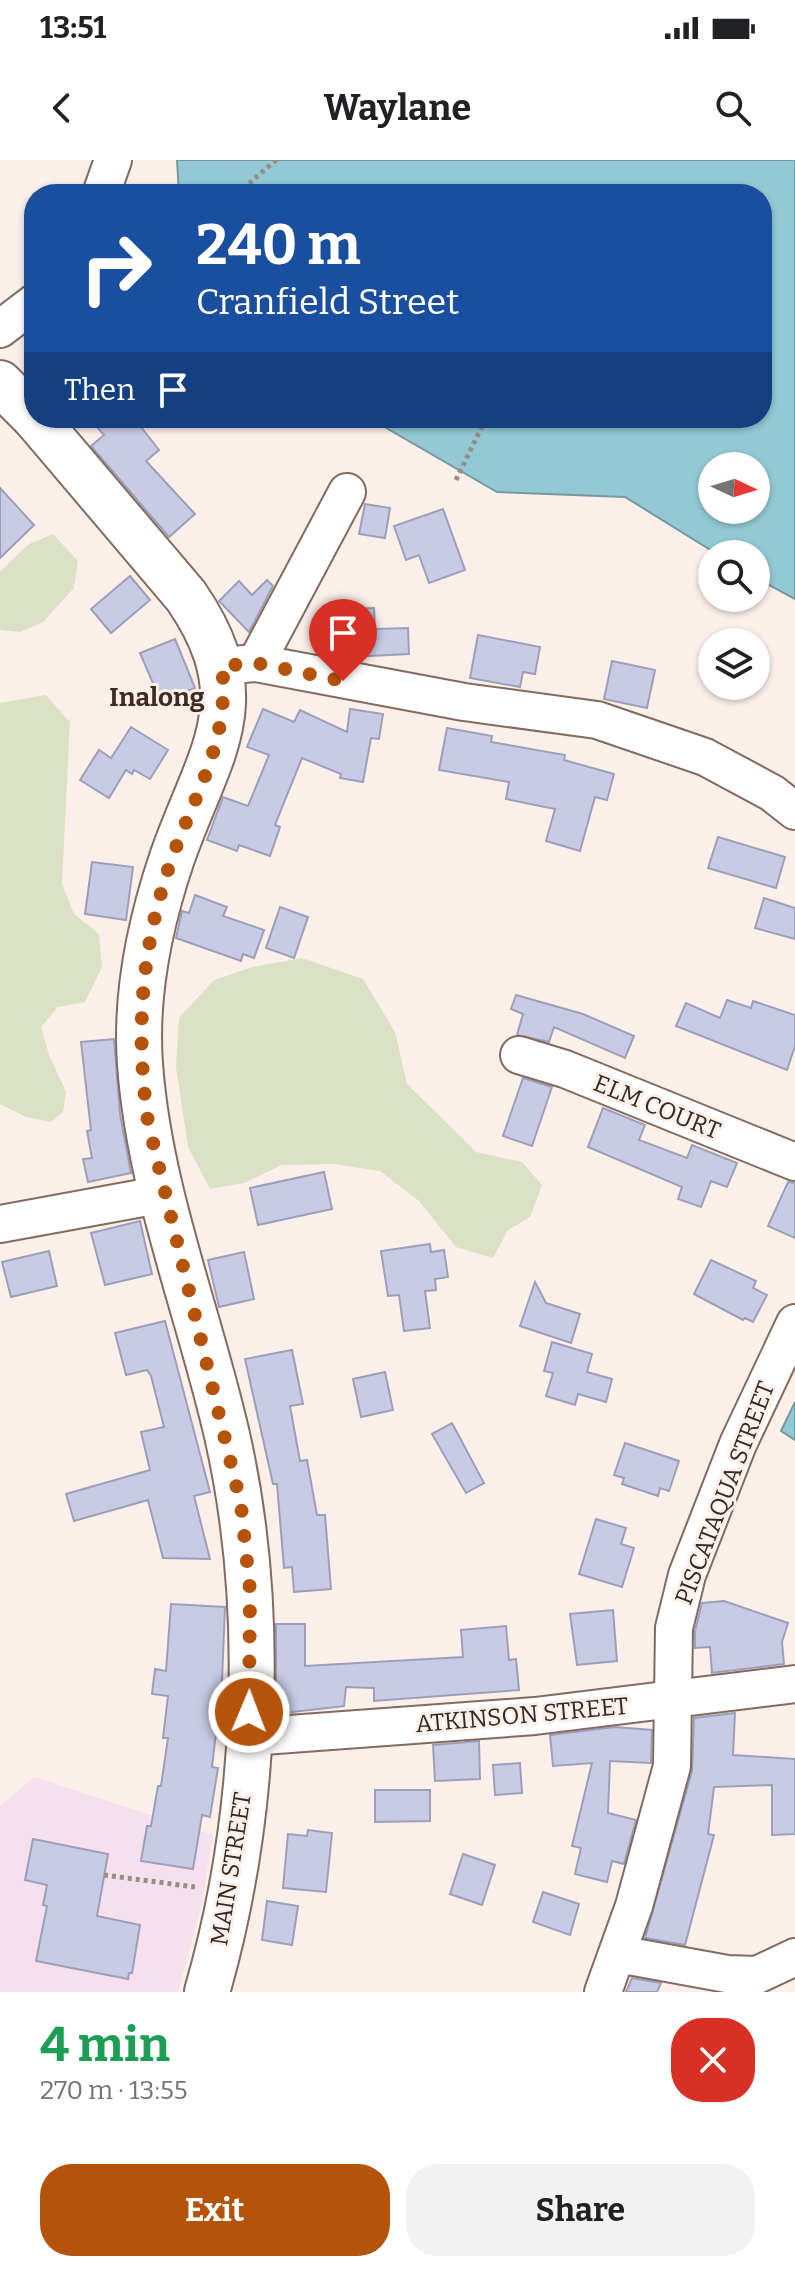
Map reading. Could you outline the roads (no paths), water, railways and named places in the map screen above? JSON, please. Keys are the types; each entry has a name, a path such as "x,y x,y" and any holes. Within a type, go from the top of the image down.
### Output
{"main road":[{"path":"0,383 24,408"},
{"path":"43,428 186,596 239,665"},
{"name":"MAIN STREET","path":"207,1992 227,1908 249,1737 250,1590 241,1505 227,1433 164,1194 140,1063 145,973 152,926 172,859 221,731 224,690 239,665"}],"street":[{"path":"105,184 113,160"},
{"path":"0,329 24,311"},
{"path":"347,492 239,665 477,705 597,720 705,757 772,793 795,811"},
{"name":"ELM COURT","path":"519,1055 565,1069 795,1162"},
{"path":"0,1224 164,1194"},
{"name":"PISCATAQUA STREET","path":"603,1992 618,1954 672,1766 674,1628 687,1575 738,1444 795,1323"},
{"name":"ATKINSON STREET","path":"249,1737 535,1716 795,1684"},
{"path":"618,1954 727,1974 757,1975 795,1957"}],"water":[{"path":"177,160 795,160 795,599 770,586 770,540 698,542 625,497 497,492 386,428 772,428 772,184 178,184"},
{"path":"795,1402 795,1440 781,1431"}],"district":[{"name":"Inalong","path":"157,697"}]}
